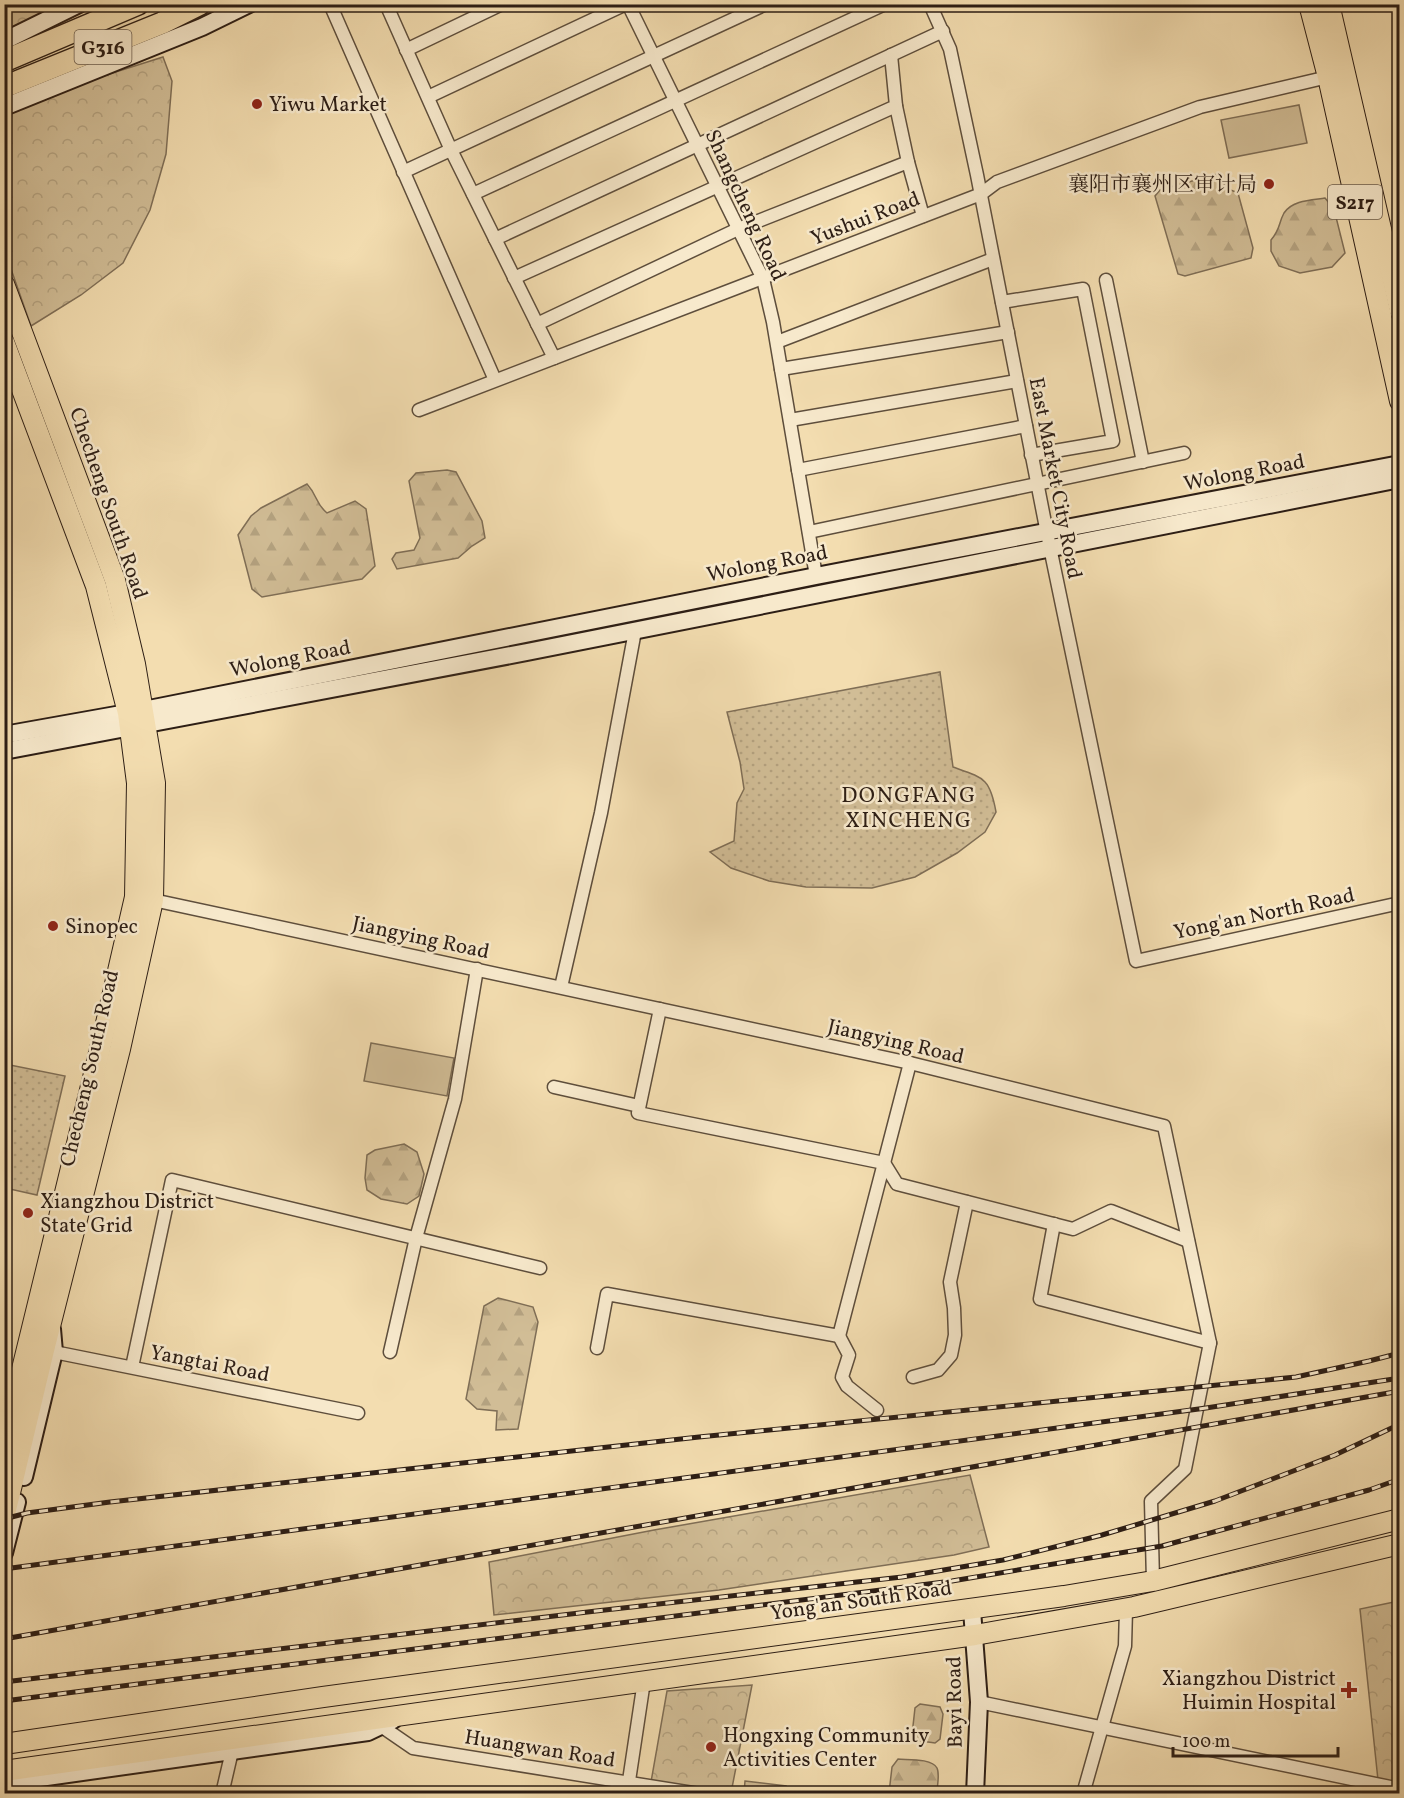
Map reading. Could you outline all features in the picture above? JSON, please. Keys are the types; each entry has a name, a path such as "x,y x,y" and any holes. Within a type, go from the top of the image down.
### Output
{"highway":[{"name":"G316","path":"7,54 138,4"},
{"name":"G316","path":"4,87 156,25 200,4"}],"main road":[{"path":"7,54 79,4"},
{"path":"4,107 189,32 249,4"},
{"name":"S217","path":"1310,4 1400,401"},
{"name":"S217","path":"1329,4 1400,311"},
{"path":"156,25 189,32"},
{"name":"Checheng South Road","path":"4,284 114,580 137,719 135,897 42,1324 4,1518"},
{"name":"Checheng South Road","path":"4,342 96,585 155,783 153,900 120,1049 42,1324 4,1443"},
{"name":"Wolong Road","path":"137,719 635,631 1400,464"},
{"name":"Wolong Road","path":"137,719 816,576 1048,541 1400,479"},
{"path":"4,735 137,719"},
{"path":"4,751 137,719"},
{"path":"4,1404 16,1358 42,1324 54,1352 4,1553"},
{"name":"Yong'an South Road","path":"4,1744 323,1697 1064,1596 1153,1581 1400,1520"},
{"path":"4,1771 975,1635 1126,1609 1400,1544"},
{"name":"Bayi Road","path":"972,1610 979,1702 975,1794"},
{"path":"607,1659 612,1685"},
{"path":"4,1783 368,1732 407,1714"}],"street":[{"path":"330,4 495,380"},
{"path":"386,4 451,150 554,358"},
{"path":"406,50 502,4"},
{"path":"428,97 627,4"},
{"name":"Shangcheng Road","path":"627,4 763,279 777,342 816,576"},
{"path":"403,172 766,4"},
{"path":"473,194 885,4"},
{"name":"East Market City Road","path":"930,4 950,49 981,194 1048,541 1136,961"},
{"path":"495,239 943,31"},
{"path":"891,55 896,106 923,216"},
{"name":"Yushui Road","path":"419,410 981,194 997,182 1200,107 1328,77"},
{"path":"514,278 896,106"},
{"path":"537,324 738,229 908,162"},
{"path":"777,342 993,259"},
{"path":"1106,280 1143,462"},
{"path":"1002,302 1083,289 1113,441 1031,455"},
{"path":"781,369 1008,332"},
{"path":"790,420 1017,381"},
{"path":"798,470 1026,426"},
{"path":"809,532 1185,453"},
{"path":"561,987 601,813 635,631"},
{"name":"Jiangying Road","path":"153,900 910,1064 1164,1126 1210,1343 1185,1468 1151,1501 1153,1581"},
{"name":"Yong'an North Road","path":"1136,961 1400,903"},
{"path":"390,1352 416,1238 455,1099 477,969"},
{"path":"660,1009 638,1113 884,1163 897,1184 1072,1229 1111,1211 1188,1241"},
{"path":"877,1410 847,1386 842,1377 849,1355 839,1336 910,1064"},
{"path":"554,1087 639,1106"},
{"path":"132,1367 172,1180 540,1268"},
{"path":"913,1377 938,1370 951,1355 955,1335 950,1282 967,1202"},
{"path":"1054,1224 1040,1299 1210,1343"},
{"path":"597,1348 607,1294 839,1336"},
{"name":"Yangtai Road","path":"54,1352 358,1413"},
{"path":"1083,1794 1125,1646 1126,1609"},
{"path":"628,1788 644,1681"},
{"path":"979,1702 1400,1789"},
{"name":"Huangwan Road","path":"381,1726 413,1748 628,1788 699,1794"},
{"path":"222,1794 232,1750"}],"green space":[{"path":"5,5 79,5 5,41"},
{"path":"163,57 172,81 166,154 150,210 123,263 81,295 31,326 5,252 5,107"},
{"path":"1299,105 1307,143 1229,158 1221,120"},
{"path":"1217,174 1222,177 1226,188 1238,193 1253,248 1251,258 1185,276 1178,274 1155,196 1160,190"},
{"path":"1325,198 1334,209 1345,253 1332,267 1300,273 1279,266 1271,251 1271,240 1284,213 1297,203"},
{"path":"447,470 456,472 482,521 485,538 458,558 397,569 392,559 396,553 414,550 420,538 409,481 416,473"},
{"path":"307,484 327,513 355,501 366,509 375,566 362,579 262,597 252,589 238,535 251,516 261,508"},
{"path":"940,672 953,767 984,781 994,801 996,812 985,832 957,853 915,877 872,888 806,887 769,881 731,868 710,852 734,841 737,803 744,789 740,762 727,712"},
{"path":"371,1043 454,1058 447,1096 364,1081"},
{"path":"5,1064 65,1076 37,1195 5,1188"},
{"path":"404,1144 417,1152 424,1174 419,1196 407,1204 381,1199 367,1190 365,1178 367,1155 375,1150"},
{"path":"498,1298 533,1307 538,1322 518,1429 496,1430 497,1411 477,1409 466,1399 484,1306"},
{"path":"970,1475 989,1547 954,1555 719,1590 494,1615 489,1562 654,1530"},
{"path":"1399,1601 1399,1784 1378,1780 1360,1609"},
{"path":"752,1685 731,1793 651,1782 667,1691"},
{"path":"920,1704 940,1707 943,1714 940,1739 935,1743 914,1740 912,1735 915,1708"},
{"path":"898,1759 925,1761 934,1765 938,1773 937,1793 889,1793 892,1767"},
{"path":"745,1781 786,1786 785,1793 744,1793"}],"railway":[{"path":"4,1519 27,1513 110,1502 699,1437 1296,1377 1400,1353"},
{"path":"4,1569 1206,1408 1400,1378"},
{"path":"4,1639 1400,1391"},
{"path":"4,1682 902,1577 1003,1560 1102,1535 1215,1501 1335,1455 1400,1424"},
{"path":"4,1701 952,1581 1162,1546 1369,1490 1400,1479"}],"place":[{"name":"Yiwu Market","path":"257,104"},
{"name":"襄阳市襄州区审计局","path":"1269,184"},
{"name":"Sinopec","path":"53,926"},
{"name":"Xiangzhou District State Grid","path":"28,1213"},
{"name":"Xiangzhou District Huimin Hospital","path":"1349,1690"},
{"name":"Hongxing Community Activities Center","path":"711,1747"}],"district":[{"name":"DONGFANG XINCHENG","path":"909,806"}]}
